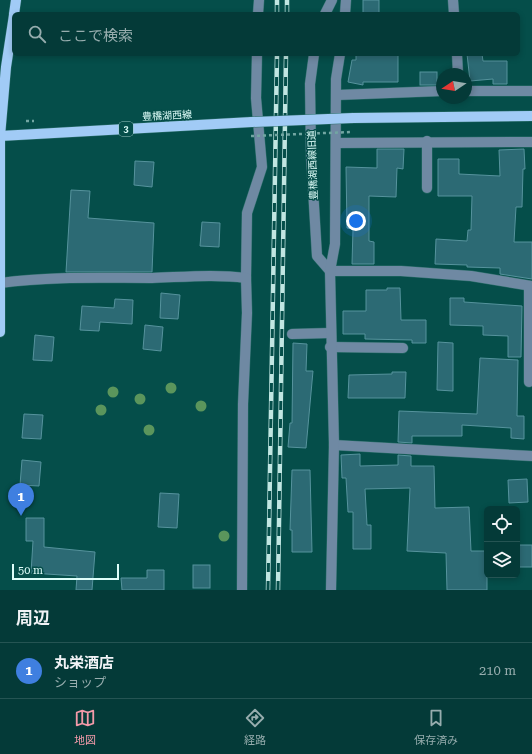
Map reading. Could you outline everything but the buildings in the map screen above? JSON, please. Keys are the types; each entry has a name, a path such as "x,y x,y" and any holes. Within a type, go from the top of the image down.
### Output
{"main road":[{"path":"14,12 16,0"},
{"path":"0,332 0,136 6,67 12,27"},
{"name":"豊橋湖西線","path":"0,136 353,118 532,116"}],"street":[{"path":"258,0 258,12"},
{"path":"326,12 332,0"},
{"path":"345,12 346,0"},
{"path":"453,0 454,12"},
{"path":"242,590 243,404 247,313 246,213 262,167 256,98 257,56"},
{"name":"豊橋湖西線旧道","path":"314,56 310,84 310,100 311,155 317,256 330,271"},
{"path":"331,590 334,445 330,347 330,271 336,244 336,79 340,56"},
{"path":"457,56 458,68"},
{"path":"336,95 436,91"},
{"path":"472,91 532,91"},
{"path":"336,143 427,141 532,142"},
{"path":"427,141 427,188"},
{"path":"330,271 401,271 471,276 531,286 529,382"},
{"path":"0,283 40,278 152,278 221,275 246,278"},
{"path":"292,334 330,333"},
{"path":"330,347 403,348"},
{"path":"334,445 532,456"}],"path":[{"path":"251,136 351,132"}],"railway":[{"path":"277,0 277,12"},
{"path":"287,0 287,12"},
{"path":"268,590 277,56"},
{"path":"278,590 286,56"}],"place":[{"name":"丸栄酒店","path":"21,516"}]}
